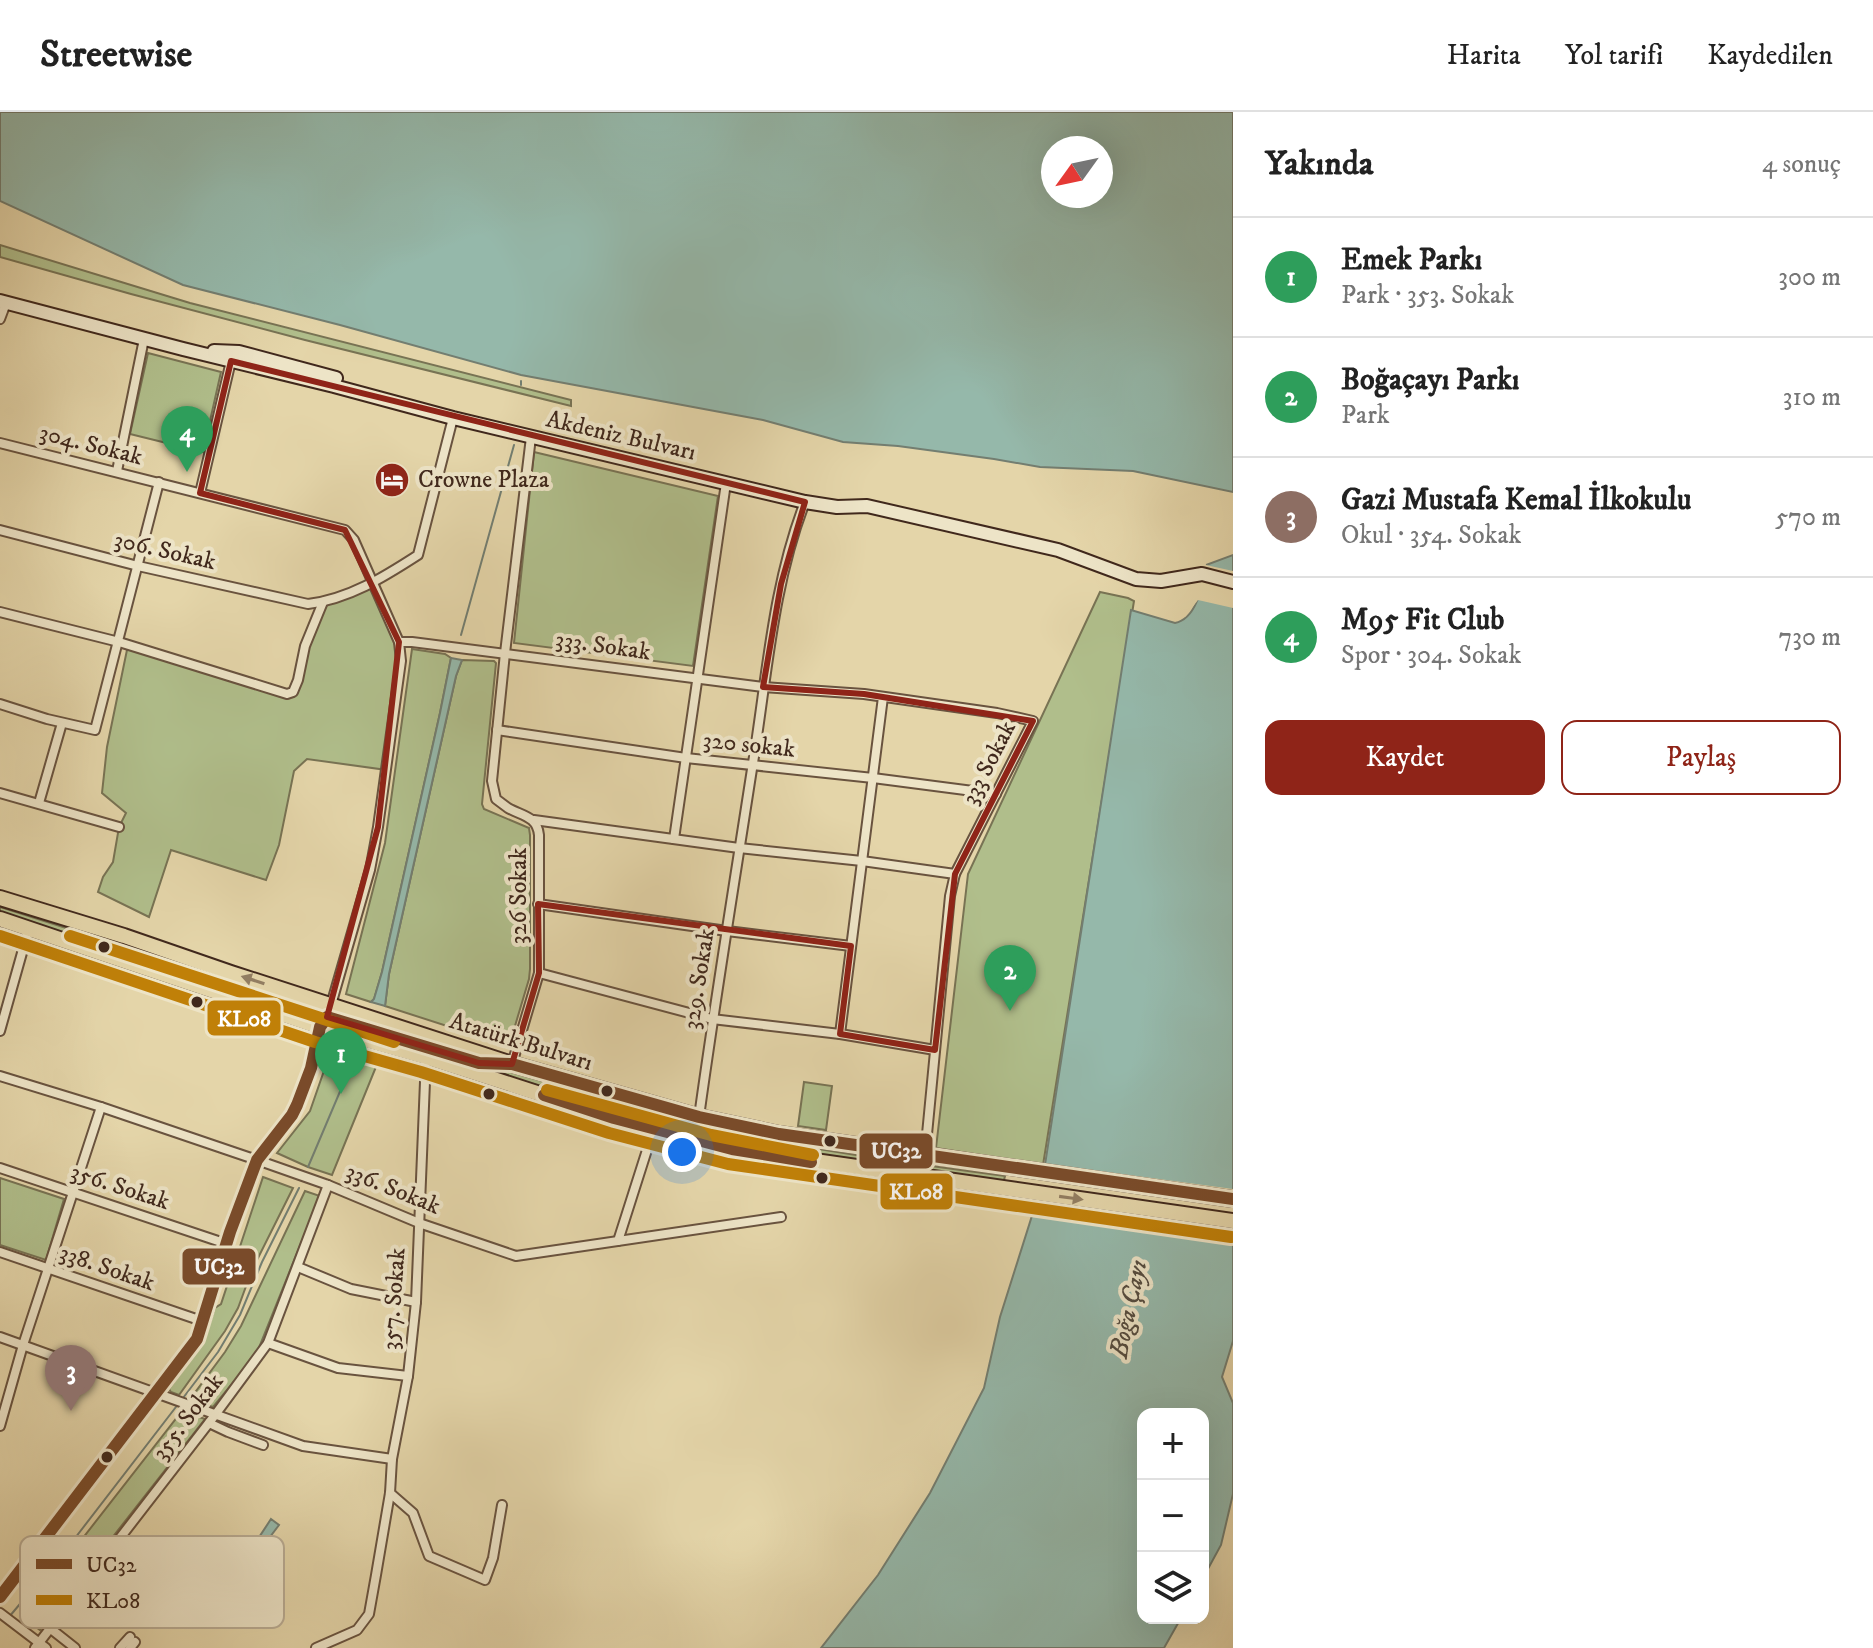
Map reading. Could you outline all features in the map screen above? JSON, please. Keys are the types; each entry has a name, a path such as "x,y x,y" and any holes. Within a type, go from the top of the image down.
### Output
{"main road":[{"name":"Akdeniz Bulvarı","path":"3,302 183,349 335,382 395,403 453,418 805,502 837,507 867,506 1058,550 1145,581 1174,580 1202,574 1233,582"},
{"name":"Atatürk Bulvarı","path":"0,898 124,936 426,1057 614,1118 732,1149 1233,1221"},
{"name":"Atatürk Bulvarı","path":"0,919 326,1016 699,1117 779,1134 1233,1199"}],"street":[{"path":"0,319 3,302"},
{"path":"117,471 144,339"},
{"path":"200,493 237,359"},
{"path":"0,612 119,642 287,694 293,692 305,646 323,602 374,583 418,555 453,418"},
{"name":"326 Sokak","path":"512,1064 539,973 539,835 538,826 533,820 496,799 492,781 531,437"},
{"name":"304. Sokak","path":"0,443 345,530 354,540 399,642"},
{"path":"0,704 95,730 159,482"},
{"path":"674,839 726,483"},
{"name":"329. Sokak","path":"699,1117 771,634 781,584 805,502"},
{"name":"306. Sokak","path":"0,530 138,566 308,604 323,602"},
{"path":"47,1536 197,1339 257,1160 297,1105 344,963 370,870 394,722 401,661 399,642 505,653"},
{"name":"333. Sokak","path":"505,653 696,678"},
{"name":"333 Sokak","path":"696,678 883,697 1033,721 955,874 950,896 925,1155"},
{"path":"840,1034 883,697"},
{"path":"39,803 62,723"},
{"name":"320 sokak","path":"497,730 686,758 996,794"},
{"path":"0,793 119,827"},
{"path":"533,820 955,874"},
{"path":"538,904 851,946"},
{"path":"0,1031 29,928"},
{"path":"539,973 712,1019 840,1034 935,1050"},
{"name":"357. Sokak","path":"316,1648 357,1630 369,1614 408,1376 416,1302 426,1057"},
{"name":"336. Sokak","path":"0,1076 257,1160 328,1185 419,1223 516,1256 781,1217"},
{"path":"0,1426 23,1345 101,1107"},
{"path":"618,1241 654,1128"},
{"name":"356. Sokak","path":"0,1168 227,1244"},
{"name":"355. Sokak","path":"122,1536 268,1343 328,1185"},
{"name":"338. Sokak","path":"0,1252 202,1321"},
{"path":"298,1267 351,1289 416,1302"},
{"path":"0,1337 186,1405 228,1432 263,1445"},
{"path":"268,1343 338,1368 408,1376"},
{"path":"212,1419 303,1446 392,1459"},
{"path":"390,1493 413,1513 429,1556 485,1580 493,1558 502,1505"},
{"path":"0,1597 20,1571"},
{"path":"1,1613 40,1646"},
{"path":"51,1629 75,1648"},
{"name":"355. Sokak","path":"40,1646 51,1629"},
{"path":"120,1648 131,1642"}],"highlighted area":[{"path":"231,361 805,502 781,584 763,687 864,694 1033,721 955,874 935,1050 840,1034 851,946 538,904 539,973 512,1064 479,1063 327,1017 378,827 399,642 345,530 200,493"}],"green space":[{"path":"0,245 190,303 571,400 571,406 131,294 0,257"},
{"path":"148,353 221,372 203,452 130,434"},
{"path":"534,452 718,496 693,666 514,643"},
{"path":"374,583 399,642 387,770 307,759 294,771 279,845 266,880 171,850 149,917 98,892 113,862 119,827 126,813 102,793 107,747 128,645 293,692 323,602"},
{"path":"1100,592 1134,601 1043,1165 936,1148 968,874"},
{"path":"412,649 445,654 451,658 382,972 371,1002 346,994 385,843"},
{"path":"462,660 496,663 482,804 484,809 529,828 530,835 530,969 509,1046 385,1006 389,974"},
{"path":"0,907 311,1006 309,1011 0,914"},
{"path":"334,1042 380,1057 332,1175 277,1153 310,1111"},
{"path":"488,1068 520,1071 683,1123 763,1140 1005,1176 1003,1184 735,1143 543,1089"},
{"path":"804,1082 832,1086 826,1130 798,1126"},
{"path":"263,1177 293,1188 225,1331 179,1395 171,1392 169,1389 203,1342 215,1308 221,1304"},
{"path":"0,1178 64,1199 46,1260 0,1245"},
{"path":"305,1191 320,1196 256,1355 213,1407 194,1401 191,1398 241,1326"},
{"path":"182,1411 205,1419 114,1536 84,1536"}],"water":[{"path":"0,112 1233,112 1233,492 1133,471 1040,467 898,446 843,442 763,420 521,375 183,285 0,201"},
{"name":"Boğa Çayı","path":"1233,555 1233,1341 1222,1377 1233,1403 1233,1494 1221,1545 1209,1567 1209,1408 1137,1408 1137,1624 1178,1624 1164,1648 821,1648 878,1575 930,1493 984,1388 1000,1317 1042,1184 1131,610 1175,623 1183,620 1198,599 1206,565"},
{"path":"451,658 462,660 389,974 385,1006 371,1002 382,972"},
{"path":"271,1519 279,1525 271,1536 260,1536"}],"pier":[{"path":"1205,561 1206,565 1233,571 1233,608 1198,600 1185,617 1182,615 1195,599"},
{"path":"1041,1163 1233,1189 1233,1234 1031,1206"}],"waterway":[{"path":"461,635 514,445"},
{"path":"308,1167 358,1049"},
{"path":"183,1398 218,1352 240,1315 299,1188"},
{"path":"77,1536 179,1403"},
{"path":"9,1617 20,1604"}],"transit line":[{"name":"KL08","path":"0,936 315,1042 421,1072 609,1133 728,1164 1231,1237"},
{"name":"KL08","path":"70,936 394,1042"},
{"name":"UC32","path":"47,1536 197,1339 230,1232 257,1160 297,1105 311,1068 320,1027 327,1017 479,1063 512,1064 699,1117 779,1134 1233,1199"},
{"name":"KL08","path":"547,1090 711,1135 813,1155"},
{"name":"UC32","path":"544,1095 614,1118 732,1149 811,1162"},
{"name":"UC32","path":"0,1597 20,1571"}],"place":[{"name":"M95 Fit Club","path":"187,472"},
{"name":"Crowne Plaza","path":"392,480"},
{"name":"Boğaçayı Parkı","path":"1010,1011"},
{"name":"Emek Parkı","path":"341,1094"},
{"name":"Gazi Mustafa Kemal İlkokulu","path":"71,1411"}]}
